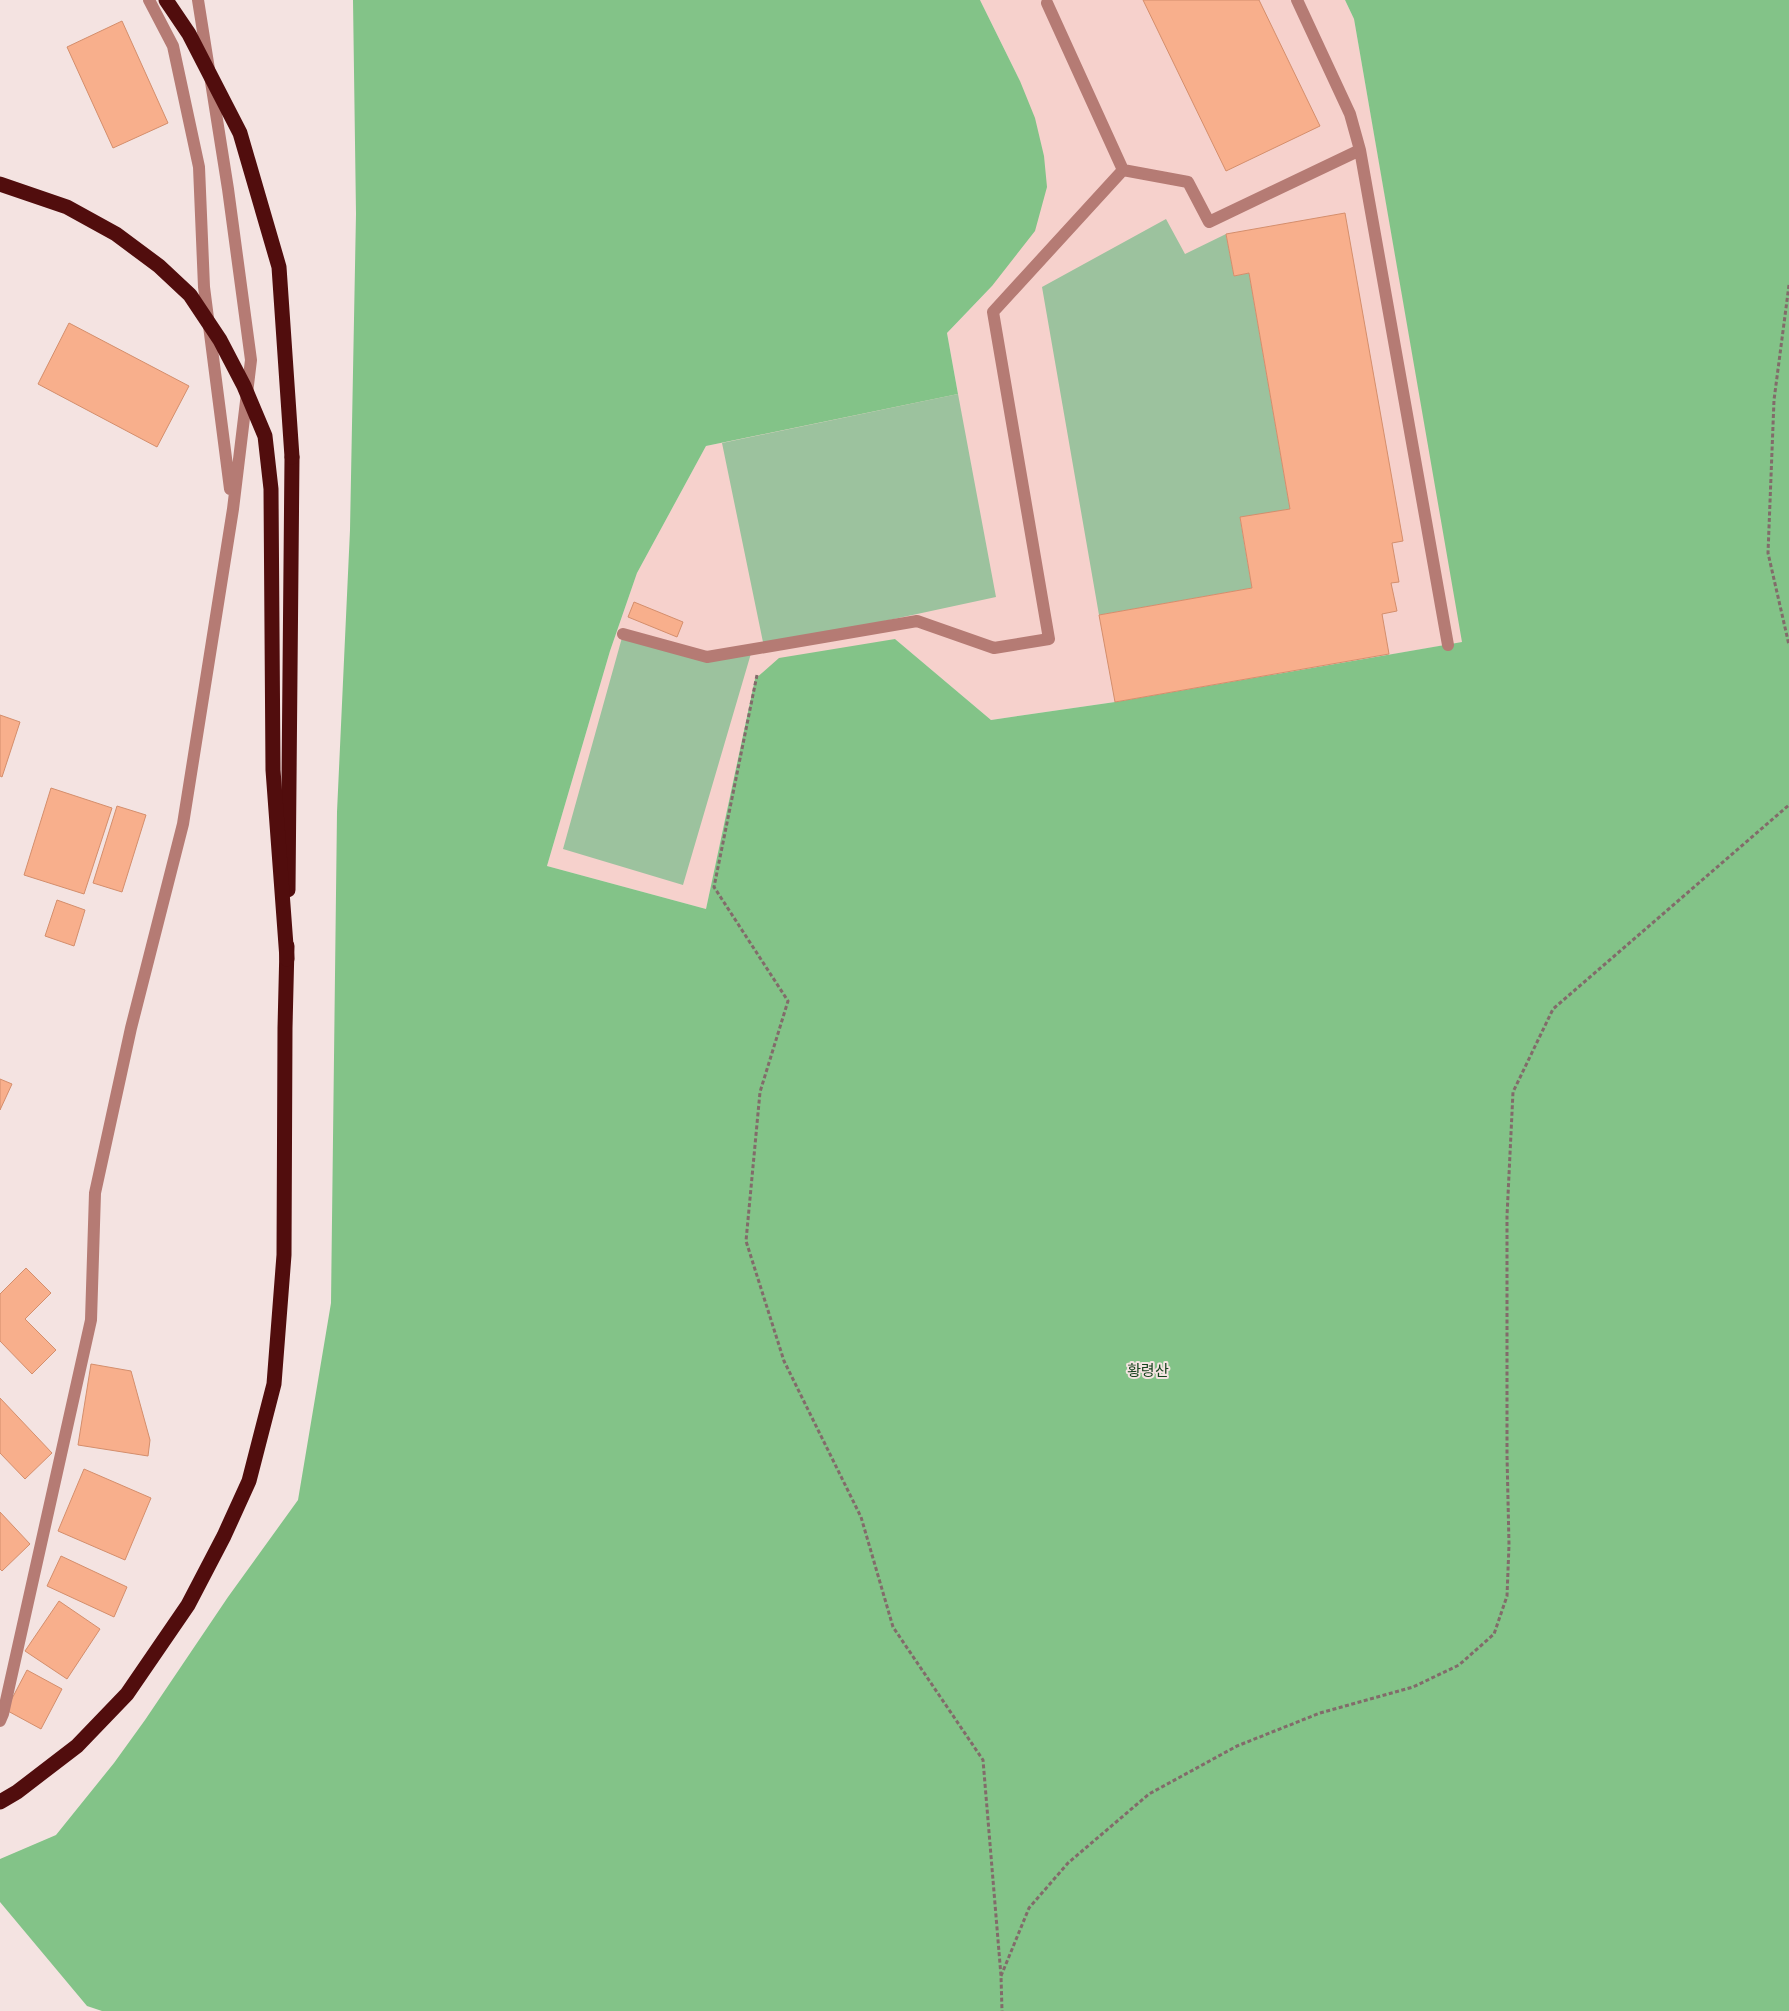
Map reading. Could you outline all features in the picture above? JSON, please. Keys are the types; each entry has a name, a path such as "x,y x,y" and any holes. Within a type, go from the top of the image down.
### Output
{"highway":[{"path":"0,1802 17,1792 77,1746 128,1694 188,1605 224,1536 249,1481 274,1384 284,1255 284,1038 287,959 292,457 279,267 240,132 189,34 166,0"},
{"path":"0,184 67,206 116,234 159,266 190,295 220,340 244,386 264,436 271,489 273,770 287,959"}],"lane":[{"path":"149,0 172,46 199,167 204,287 233,509"},
{"path":"0,1721 4,1714 91,1320 95,1193 131,1028 183,824 233,509 251,360 228,189 198,0"},
{"path":"1297,0 1350,114 1360,150 1448,645"},
{"path":"1047,3 1123,170"},
{"path":"1123,170 1188,182 1209,222 1360,150"},
{"path":"623,634 707,657 917,621 994,648 1049,639 993,312 1123,170"}],"path":[{"path":"1789,285 1774,400 1768,553 1789,645"},
{"path":"762,648 714,887 788,1001 760,1092 746,1241 784,1362 860,1517 893,1627 983,1760 1001,1976 1002,2011"},
{"path":"1001,1976 1029,1908 1068,1863 1149,1794 1237,1746 1320,1713 1414,1687 1459,1666 1494,1634 1507,1596 1509,1545 1507,1216 1512,1092 1553,1009 1789,805"}],"shaded area":[{"path":"980,0 1345,0 1354,19 1463,642 1115,702 991,720 895,639 755,679 706,909 547,866 610,651 637,573 706,446 958,394 947,333 992,286 1020,81"}],"green space":[{"name":"황령산","path":"353,0 980,0 1020,81 1035,118 1044,156 1047,187 1035,231 992,286 947,333 958,394 706,446 637,573 610,651 547,866 706,909 755,679 779,658 895,639 991,720 1115,702 1462,642 1354,19 1345,0 1789,0 1789,2011 102,2011 87,2006 0,1902 0,1859 56,1835 114,1763 228,1597 298,1500 331,1303 337,812 350,530 356,214"},
{"path":"1166,219 1185,254 1226,234 1234,276 1249,273 1290,509 1240,518 1252,588 1099,615 1042,287"},
{"path":"958,394 996,597 764,647 722,443"},
{"path":"623,634 707,657 752,650 683,885 563,849"}],"building":[{"path":"1143,0 1259,0 1320,126 1226,171"},
{"path":"122,21 168,123 113,148 67,47"},
{"path":"1345,213 1403,541 1392,543 1399,582 1391,583 1397,611 1382,614 1389,654 1115,702 1099,615 1252,588 1240,517 1290,509 1249,273 1234,276 1226,234"},
{"path":"69,323 189,386 157,447 38,384"},
{"path":"634,602 683,622 677,637 628,617"},
{"path":"0,715 20,722 2,777 0,776"},
{"path":"51,788 112,808 84,894 24,875"},
{"path":"117,806 146,815 122,892 93,883"},
{"path":"57,900 85,910 74,946 45,936"},
{"path":"0,1079 12,1084 0,1110"},
{"path":"26,1268 51,1293 25,1319 56,1350 32,1374 0,1341 0,1294"},
{"path":"91,1364 131,1371 150,1440 148,1456 78,1445"},
{"path":"0,1398 52,1453 25,1479 0,1453"},
{"path":"84,1469 151,1498 125,1560 58,1531"},
{"path":"0,1512 30,1544 2,1571 0,1569"},
{"path":"61,1556 127,1587 114,1617 47,1586"},
{"path":"59,1601 100,1629 67,1679 25,1651"},
{"path":"27,1670 62,1689 41,1729 6,1710"}]}
